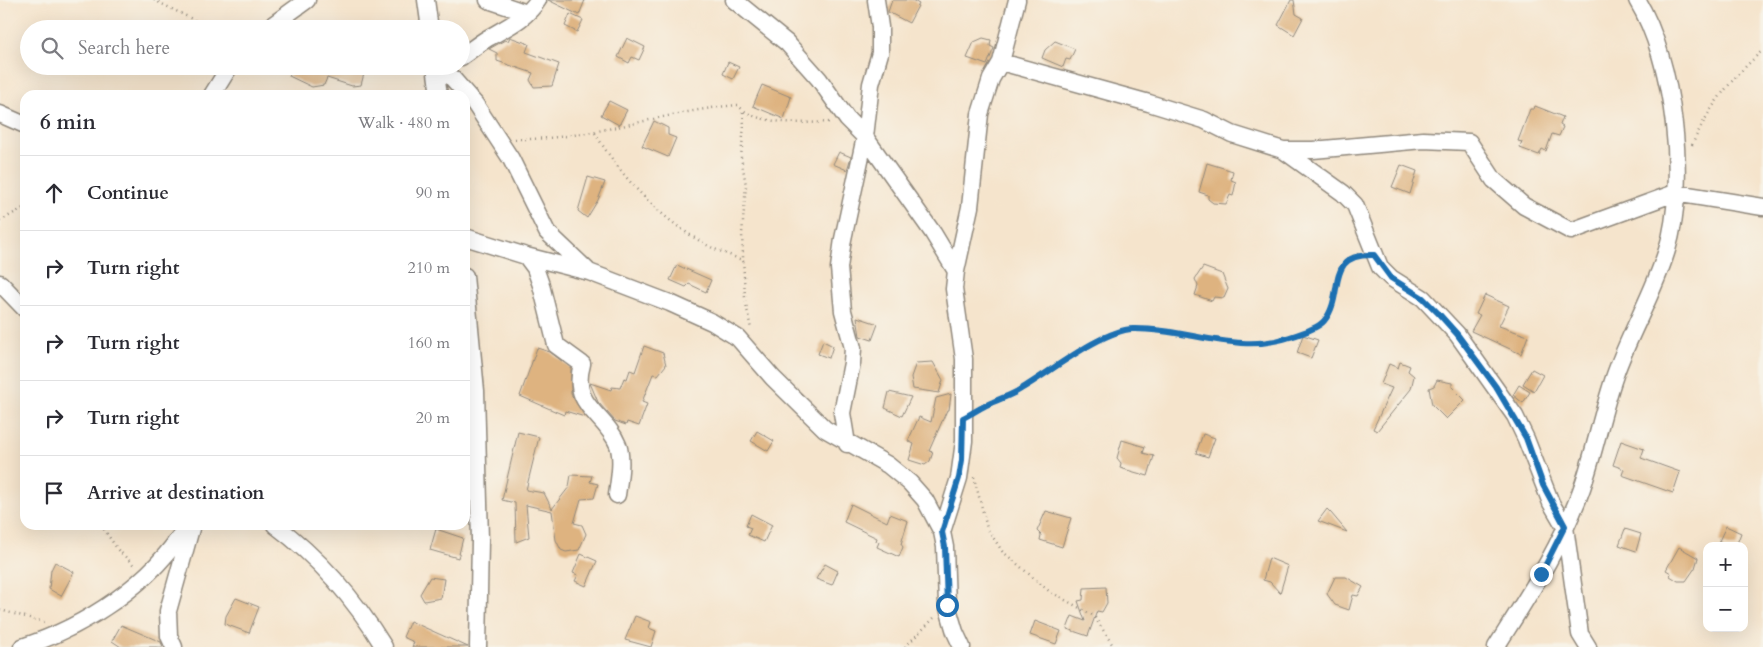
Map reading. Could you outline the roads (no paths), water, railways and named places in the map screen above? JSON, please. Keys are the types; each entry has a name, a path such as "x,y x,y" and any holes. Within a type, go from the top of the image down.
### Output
{"street":[{"path":"426,0 429,20"},
{"path":"488,0 527,13"},
{"path":"470,51 487,39 509,28 527,13 538,0"},
{"path":"734,0 788,43 819,79 847,119 865,137 933,233 956,271"},
{"path":"847,444 842,412 852,364 853,348 843,311 839,268 843,239 865,137 871,84 880,53 880,27 876,0"},
{"path":"942,532 957,485 962,460 964,359 954,289 956,271 970,207 980,114 991,79 1001,62 1016,0"},
{"path":"1496,647 1551,557 1582,488 1604,407 1620,362 1667,251 1675,220 1677,173 1669,96 1658,50 1649,24 1636,0"},
{"path":"278,20 301,2"},
{"path":"1001,62 1141,100 1204,120 1232,134 1283,150 1313,150 1423,140 1468,142 1494,180 1524,206 1571,231 1675,193 1763,208"},
{"path":"215,90 224,75"},
{"path":"442,76 458,90"},
{"path":"470,100 475,104 512,159 547,232 589,272"},
{"path":"0,114 20,123"},
{"path":"1283,150 1343,193 1355,205 1363,221 1374,255 1391,278 1423,298 1439,314 1457,334 1491,380 1526,438 1543,485 1565,526 1580,634 1588,647"},
{"path":"470,239 526,256 589,272 712,322 738,338 773,378 825,429 847,444 888,465 910,483 925,500 942,532 945,547 947,605 955,632 962,647"},
{"path":"526,256 535,268 541,285 556,344 582,364 580,373 582,398 618,446 617,495"},
{"path":"0,283 20,304"},
{"path":"470,329 476,391 472,482 478,647"},
{"path":"22,647 72,626 110,602 146,575 163,558 184,530"},
{"path":"174,647 169,636 168,611 191,530"},
{"path":"281,530 307,551 339,586 384,647"}]}
